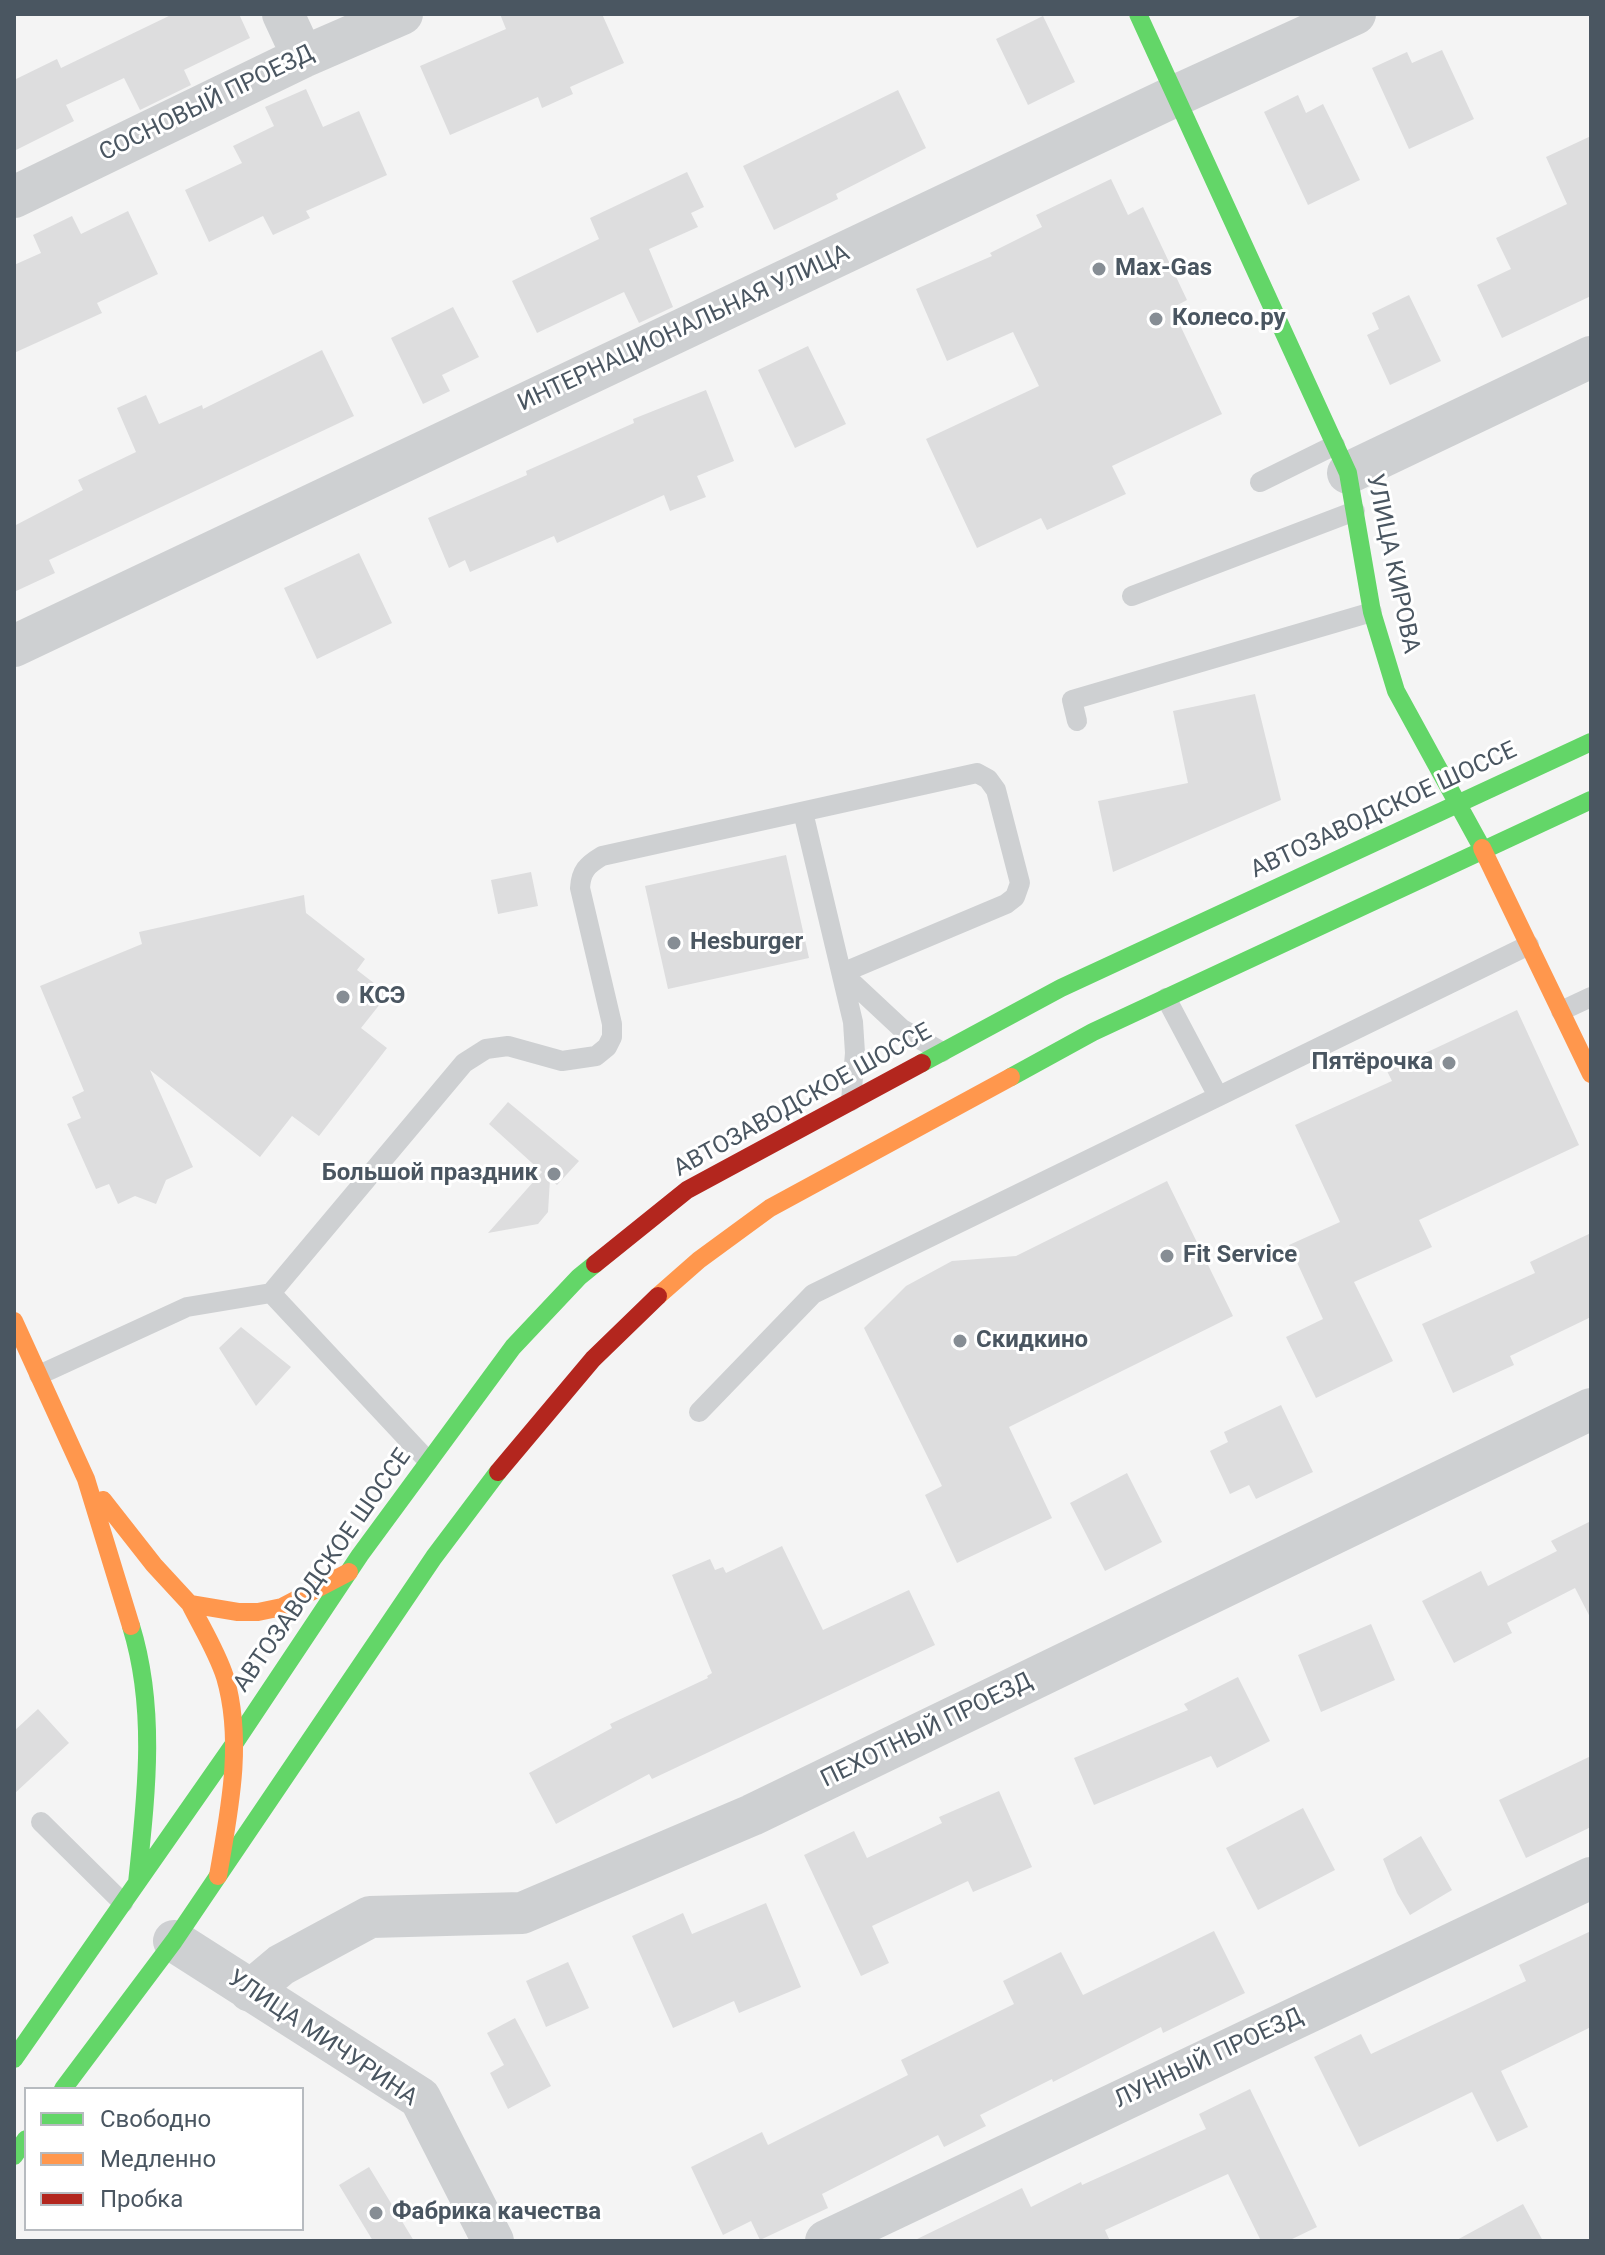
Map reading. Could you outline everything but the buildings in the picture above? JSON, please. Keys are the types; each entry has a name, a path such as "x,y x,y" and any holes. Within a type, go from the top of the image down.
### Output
{"main road":[{"name":"УЛИЦА КИРОВА","path":"1138,14 1346,476 1372,612 1396,691 1484,851 1591,1074"},
{"name":"АВТОЗАВОДСКОЕ ШОССЕ","path":"14,2059 55,2004 428,1461 513,1347 579,1277 687,1190 1061,988 1591,742"},
{"path":"64,2087 174,1941 471,1507 583,1370 635,1316 699,1260 770,1208 1093,1032 1591,800"},
{"path":"14,1321 86,1479 138,1648 148,1717 146,1795 137,1883"},
{"path":"86,1479 154,1565 190,1604 225,1679 234,1744 218,1876"},
{"path":"190,1604 258,1612 282,1607 349,1572"}],"street":[{"path":"283,14 303,57"},
{"name":"СОСНОВЫЙ ПРОЕЗД","path":"14,197 303,57 402,14"},
{"name":"ИНТЕРНАЦИОНАЛЬНАЯ УЛИЦА","path":"14,646 1175,96 1355,14"},
{"path":"1346,476 1591,357"},
{"name":"ПЕХОТНЫЙ ПРОЕЗД","path":"250,1991 281,1965 370,1917 522,1913 752,1815 1591,1409"},
{"name":"ЛУННЫЙ ПРОЕЗД","path":"826,2241 1591,1878"},
{"name":"УЛИЦА МИЧУРИНА","path":"174,1941 420,2098 493,2241"}],"lane":[{"path":"1260,482 1346,476"},
{"path":"1132,596 1346,476"},
{"path":"1077,721 1072,700 1372,612"},
{"path":"39,1375 187,1307 271,1293 464,1063 486,1049 508,1046 562,1061 596,1056 607,1047 612,1037 612,1024 580,888 580,874 588,864 602,856 977,773 988,779 996,790 1020,883 1015,897 1006,904 842,973"},
{"path":"803,812 842,973 854,1038 851,1101"},
{"path":"699,1412 813,1294 1529,945"},
{"path":"842,973 902,1029 943,1052"},
{"path":"1561,1011 1591,997"},
{"path":"1166,998 1218,1096"},
{"path":"271,1293 428,1461"},
{"path":"41,1822 123,1903"},
{"path":"28,2011 55,2004"}],"traffic: fast":[{"path":"1138,14 1348,473 1372,612 1396,691 1482,848"},
{"path":"922,1063 1061,988 1591,742"},
{"path":"1011,1077 1093,1032 1591,800"},
{"path":"14,2059 234,1744 360,1555 513,1347 595,1264"},
{"path":"64,2087 174,1941 434,1557 498,1472"},
{"path":"131,1626 139,1658 147,1722 146,1786 137,1883"},
{"path":"14,2156 24,2142"}],"traffic: slow":[{"path":"1482,848 1591,1074"},
{"path":"658,1296 699,1260 770,1208 1011,1077"},
{"path":"14,1321 86,1479 131,1626"},
{"path":"103,1500 154,1565 190,1604 258,1612 282,1607 349,1572"},
{"path":"190,1604 222,1668 231,1702 233,1777 218,1876"}],"traffic: jam":[{"path":"595,1264 687,1190 922,1063"},
{"path":"498,1472 593,1359 658,1296"}],"place":[{"name":"Max-Gas","path":"1099,269"},
{"name":"Колесо.ру","path":"1156,319"},
{"name":"Hesburger","path":"674,943"},
{"name":"КСЭ","path":"343,997"},
{"name":"Пятёрочка","path":"1449,1063"},
{"name":"Большой праздник","path":"554,1174"},
{"name":"Fit Service","path":"1167,1256"},
{"name":"Скидкино","path":"960,1341"},
{"name":"Фабрика качества","path":"376,2213"}]}
